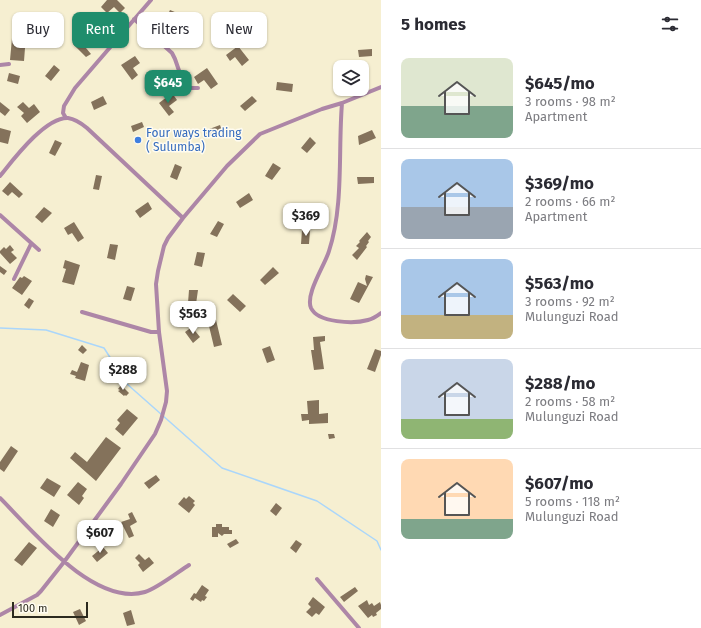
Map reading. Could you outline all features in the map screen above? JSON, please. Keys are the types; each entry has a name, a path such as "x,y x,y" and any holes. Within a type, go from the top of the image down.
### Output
{"street":[{"path":"66,118 63,109 68,98 87,73 151,0"},
{"path":"134,19 172,53 186,88 198,88"},
{"path":"0,65 9,64"},
{"path":"0,615 37,595 64,562 121,484 155,434 166,402 156,284 164,246 183,218 227,166 260,134 381,87"},
{"path":"342,103 337,224 329,252 311,292 311,308 321,318 346,322 367,320 381,313"},
{"path":"0,176 33,136 55,122 66,118 74,120 87,128 183,218"},
{"path":"0,215 39,250"},
{"path":"14,279 31,244"},
{"path":"82,312 151,332 159,332"},
{"path":"0,498 64,562 86,578 106,589 132,594 145,592 189,565"},
{"path":"317,580 359,628"}],"building":[{"path":"107,0 117,0 125,8 119,12 114,7 106,12 101,7"},
{"path":"12,38 12,48 25,48 24,61 10,60"},
{"path":"77,48 86,48 91,54 86,57"},
{"path":"235,48 240,48 249,60 242,66 235,57 230,61 226,55"},
{"path":"372,49 372,56 359,57 358,50"},
{"path":"135,56 140,63 133,68 138,75 132,80 121,65"},
{"path":"54,65 60,70 51,81 45,76"},
{"path":"207,68 218,84 211,89 204,80 198,84 194,77"},
{"path":"9,73 20,76 18,84 7,81"},
{"path":"277,82 293,84 292,92 276,90"},
{"path":"172,93 177,100 169,106 174,112 169,116 159,103"},
{"path":"103,96 107,104 94,110 91,102"},
{"path":"252,96 257,101 245,111 240,106"},
{"path":"0,102 10,110 5,116 0,112"},
{"path":"23,102 29,108 34,104 40,112 27,123 21,116 24,113 17,107"},
{"path":"142,122 144,127 133,132 131,126"},
{"path":"220,125 222,131 206,138 204,131"},
{"path":"0,128 11,131 8,144 0,142"},
{"path":"372,130 376,138 359,145 358,136"},
{"path":"310,137 316,143 307,153 301,148"},
{"path":"55,140 62,143 55,156 49,153"},
{"path":"273,163 281,168 272,180 265,176"},
{"path":"175,164 182,167 177,180 170,177"},
{"path":"96,175 102,176 99,190 93,189"},
{"path":"357,177 374,177 374,183 358,184"},
{"path":"10,182 23,194 19,198 12,192 8,196 2,191"},
{"path":"249,193 253,200 240,208 236,202"},
{"path":"148,202 152,209 140,218 135,211"},
{"path":"44,207 52,213 42,223 35,217"},
{"path":"218,221 224,224 217,237 210,234"},
{"path":"74,222 84,238 78,242 72,233 68,235 64,228"},
{"path":"302,230 310,230 309,244 301,244"},
{"path":"367,232 371,237 366,246 367,247 357,260 352,255 359,248 356,246"},
{"path":"110,244 118,245 115,260 107,258"},
{"path":"10,245 14,250 11,252 17,258 10,264 0,253 0,251 4,247 6,249"},
{"path":"197,252 205,253 202,267 194,265"},
{"path":"65,260 80,265 74,285 62,282 66,269 63,268"},
{"path":"0,266 7,271 4,275 0,272"},
{"path":"273,267 279,273 265,285 260,280"},
{"path":"366,275 373,277 359,303 350,299 358,282 367,286 365,279"},
{"path":"24,276 32,281 22,295 12,288 20,277 22,278"},
{"path":"127,286 135,288 131,301 123,299"},
{"path":"189,290 198,290 196,304 188,303"},
{"path":"233,294 246,306 240,312 227,300"},
{"path":"29,298 34,301 29,309 24,305"},
{"path":"216,320 222,345 214,347 208,322"},
{"path":"192,327 200,337 193,343 185,332"},
{"path":"325,336 325,341 320,342 324,369 314,370 311,350 314,350 313,337"},
{"path":"82,345 87,350 83,354 78,350"},
{"path":"270,346 275,360 267,363 262,349"},
{"path":"375,349 381,351 381,355 375,372 367,369"},
{"path":"81,362 89,365 85,381 75,378 76,376 70,374 72,370 77,372"},
{"path":"121,385 129,393 126,396 118,391 120,390 118,389"},
{"path":"319,400 319,414 328,413 328,423 309,424 309,420 302,421 301,414 308,414 307,401"},
{"path":"127,409 138,418 123,436 115,429 120,423 117,420"},
{"path":"328,434 334,434 335,438 329,439"},
{"path":"106,437 121,448 96,481 70,458 75,452 87,462"},
{"path":"11,446 18,451 4,472 0,469 0,462"},
{"path":"156,475 160,480 149,489 144,483"},
{"path":"47,478 61,486 54,497 40,488"},
{"path":"78,482 87,489 82,496 84,498 79,505 67,495"},
{"path":"189,496 195,501 193,503 195,505 189,513 178,504 184,497 186,499"},
{"path":"276,503 282,508 276,516 270,511"},
{"path":"51,509 60,515 53,527 44,521"},
{"path":"132,512 137,522 130,526 134,536 129,538 121,522 130,519 128,514"},
{"path":"216,524 222,524 222,527 229,527 229,530 232,530 232,534 224,534 222,536 218,533 218,537 212,537 212,527 216,527"},
{"path":"236,539 239,543 230,548 227,544"},
{"path":"296,540 302,544 296,553 290,548"},
{"path":"29,542 37,548 22,566 14,560"},
{"path":"103,547 108,553 97,562 92,556"},
{"path":"139,554 145,560 149,557 154,563 143,572 138,565 140,563 135,558"},
{"path":"202,585 209,590 204,601 202,600 201,602 195,598 193,601 190,599 194,593 196,594"},
{"path":"355,587 358,591 344,602 340,597"},
{"path":"313,597 325,607 319,615 316,613 312,617 306,612 311,607 308,604"},
{"path":"367,600 369,605 372,603 374,606 380,602 381,605 381,609 376,613 377,615 373,617 372,615 368,618 358,606"},
{"path":"80,609 86,621 79,625 73,612"},
{"path":"131,610 135,624 127,626 123,613"}],"waterway":[{"path":"0,328 46,330 104,348 127,384 222,468 317,501 377,541 381,550"}],"place":[{"name":"Four ways trading ( Sulumba)","path":"138,140"}]}
